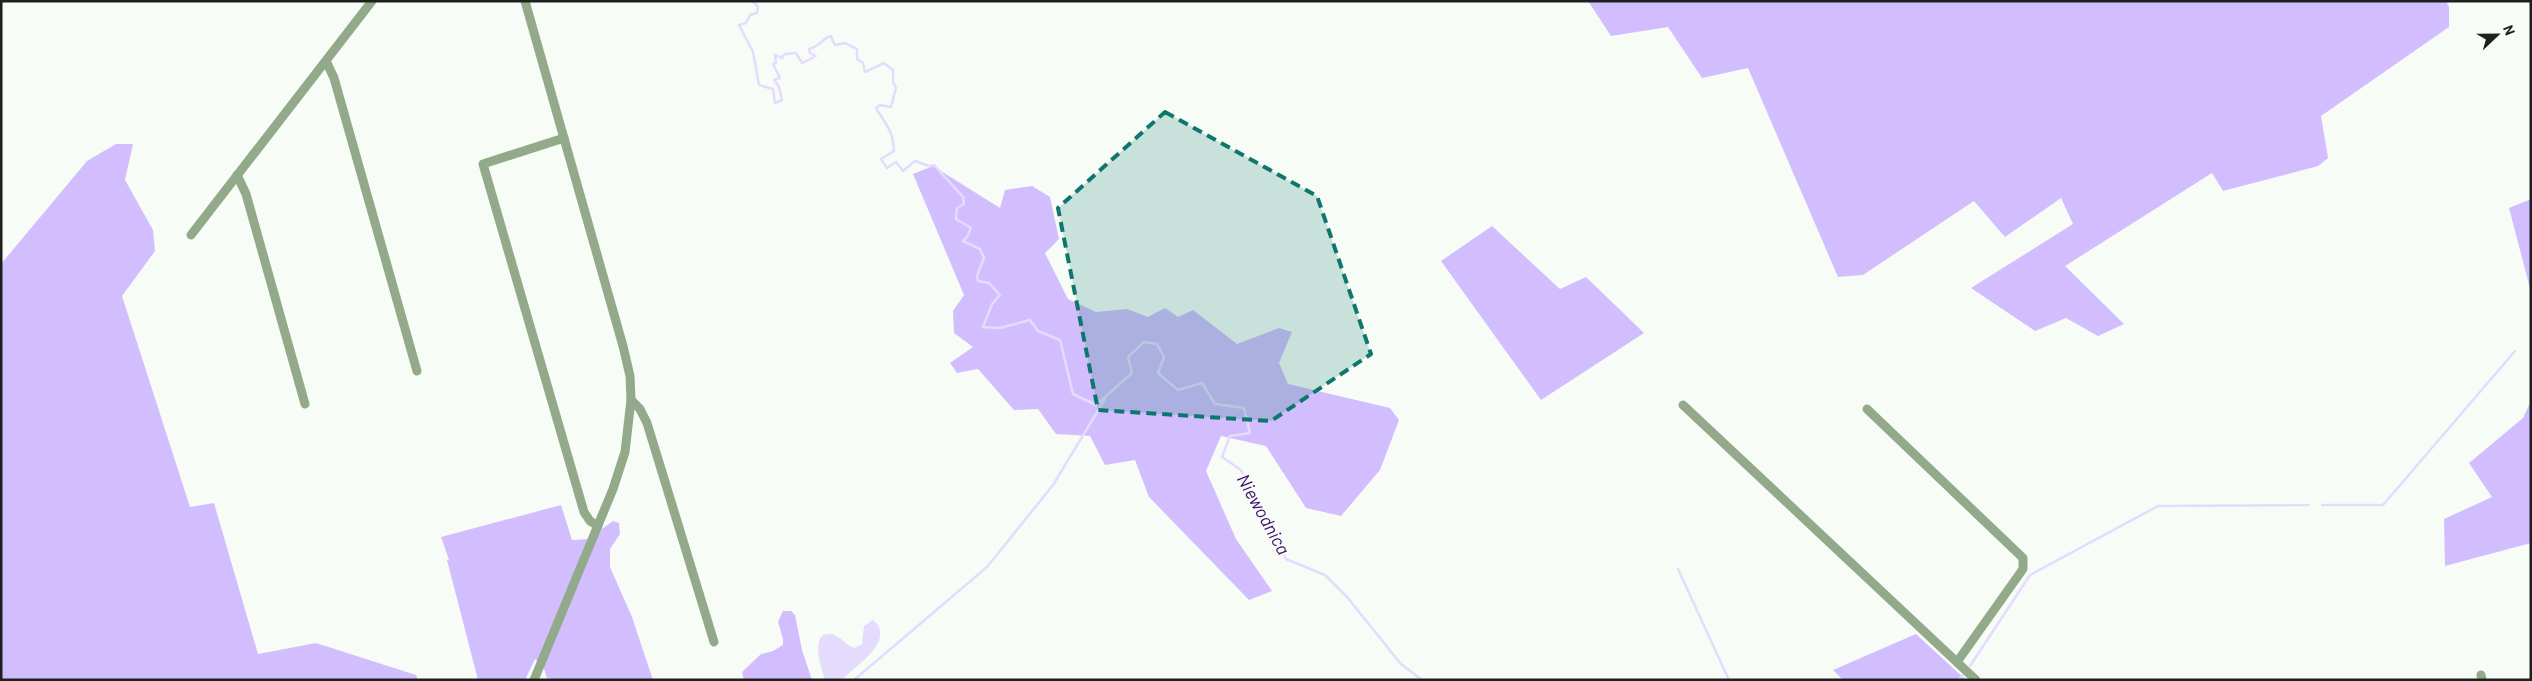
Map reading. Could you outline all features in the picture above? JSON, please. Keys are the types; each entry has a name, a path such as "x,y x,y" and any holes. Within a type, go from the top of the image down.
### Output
{"street":[{"path":"190,235 372,1"},
{"path":"525,1 623,346 630,376 631,400 625,452 598,526 534,680"},
{"path":"326,61 334,78 416,371"},
{"path":"564,138 483,164 584,512 590,521 598,526"},
{"path":"237,175 246,194 305,404"},
{"path":"631,400 646,423 714,642"},
{"path":"1684,405 1976,680"},
{"path":"1867,409 2023,558 2023,569 1957,662"}],"highlighted area":[{"path":"1165,112 1317,196 1371,354 1271,421 1098,410 1058,208"}],"shaded area":[{"path":"1588,1 2446,1 2449,7 2449,27 2321,116 2328,158 2318,166 2223,191 2212,173 2065,266 2124,324 2098,336 2066,318 2035,331 1971,288 2073,224 2061,198 2005,237 1974,201 1863,275 1838,277 1748,68 1702,78 1668,27 1611,36"},
{"path":"116,144 133,144 125,180 153,230 155,251 122,296 190,507 214,503 258,654 316,643 416,675 418,680 1,680 1,264 87,161"},
{"path":"933,166 1000,208 1005,190 1032,186 1050,197 1059,239 1045,253 1068,299 1096,312 1127,309 1148,317 1165,308 1178,317 1193,310 1237,344 1279,328 1292,332 1279,363 1288,384 1390,408 1399,420 1380,470 1341,516 1306,508 1266,446 1221,436 1206,471 1236,539 1272,591 1249,600 1149,497 1135,460 1105,465 1090,436 1056,434 1038,409 1014,410 978,369 957,373 950,363 973,347 954,333 953,311 964,295 913,174"},
{"path":"2531,199 2531,292 2509,208"},
{"path":"1492,226 1560,289 1586,277 1644,333 1541,400 1441,261"},
{"path":"2531,401 2531,543 2445,566 2444,519 2492,497 2469,463 2523,418"},
{"path":"561,505 572,540 588,539 613,521 619,523 620,534 610,549 610,567 632,617 653,680 560,680 547,678 543,666 535,659 525,680 478,680 447,560 449,560 441,537"},
{"path":"783,611 791,611 795,615 802,650 812,680 744,680 742,672 761,654 773,651 783,645 778,622"},
{"path":"873,620 879,627 880,635 873,651 845,677 840,680 825,680 818,652 820,638 825,634 832,634 855,648 862,644 864,626"},
{"path":"1916,634 1966,680 1843,680 1833,670"}],"waterway":[{"name":"Niewodnica","path":"753,1 758,7 757,13 750,15 746,23 739,25 753,52 759,85 773,89 775,103 782,100 779,87 774,80 780,78 773,64 776,63 775,55 782,58 785,54 796,53 802,63 816,56 810,53 809,49 831,36 835,45 845,43 857,49 857,59 863,63 865,72 884,63 893,70 893,82 896,88 891,107 880,105 876,108 891,133 894,151 881,159 887,168 896,162 903,171 915,161 929,166 934,165 963,197 964,204 957,208 956,219 971,228 963,241 980,249 984,258 977,276 978,281 989,283 1000,295 992,304 983,327 1000,328 1030,320 1038,331 1060,340 1073,394 1096,405 1132,373 1128,357 1144,342 1157,344 1164,357 1158,373 1178,390 1202,383 1215,404 1244,408 1250,433 1230,436 1222,457 1241,470 1286,559 1325,575 1347,597 1401,664 1422,680"},
{"path":"2322,505 2383,505 2515,351"},
{"path":"854,680 987,567 1053,485 1105,399"},
{"path":"1970,666 2030,575 2158,506 2308,505"},
{"path":"1678,569 1729,680"},
{"path":"1959,680 1963,674"}]}
